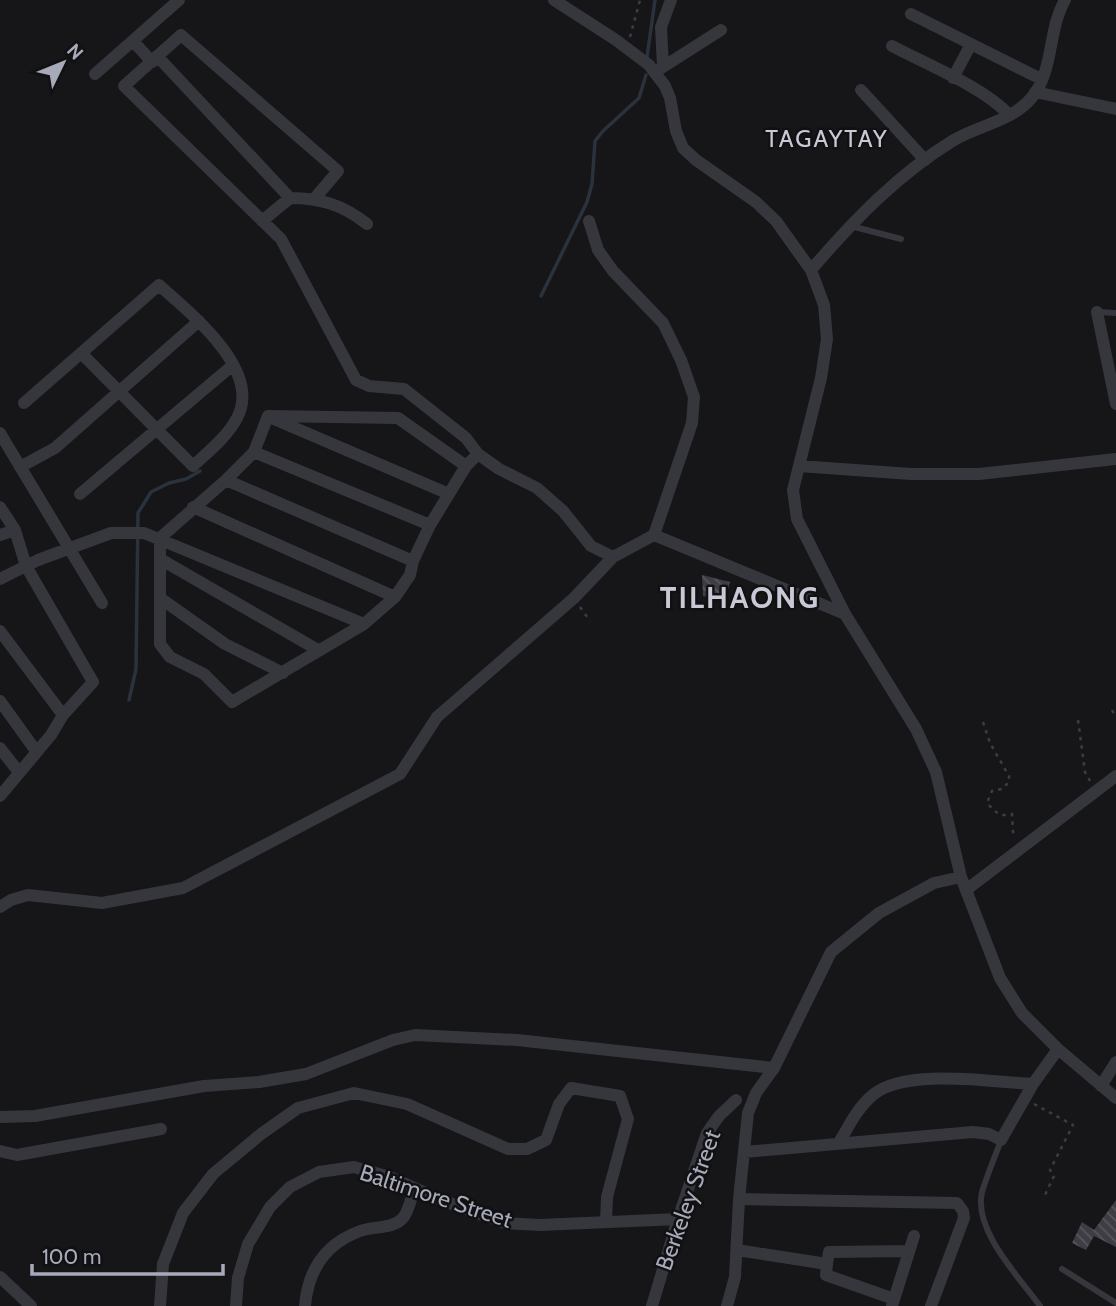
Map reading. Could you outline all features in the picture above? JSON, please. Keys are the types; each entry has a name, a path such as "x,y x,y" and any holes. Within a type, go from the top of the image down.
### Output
{"street":[{"path":"95,74 179,0"},
{"path":"554,0 659,69"},
{"path":"671,0 661,27 659,69 683,148 756,202 776,221 811,270 824,305 827,339 821,378 793,490 797,519 845,614 916,729 936,772 961,877 1000,978 1022,1013 1058,1049 1116,1098"},
{"path":"811,270 849,225 884,192 925,160 954,140 1009,115 1025,104 1041,79 1059,12 1065,0"},
{"path":"911,14 1041,79"},
{"path":"659,69 721,30"},
{"path":"315,198 338,171 181,35 124,86 281,239 356,380 369,386 404,389 466,438 478,454 537,488 563,511 591,546 613,557"},
{"path":"133,41 155,59 290,198"},
{"path":"953,78 971,44"},
{"path":"892,46 991,99 1009,115"},
{"path":"861,90 925,160"},
{"path":"1035,92 1116,109"},
{"path":"262,221 290,198 315,198 353,214 367,224"},
{"path":"0,907 11,900 28,895 102,903 183,888 400,774 437,717 574,598 613,557 654,535 692,423 694,397 681,360 663,323 613,271 598,250 589,221"},
{"path":"24,402 159,285 222,345 233,365 242,392 239,416 220,441 192,466 81,353"},
{"path":"1097,312 1116,404"},
{"path":"20,467 55,448 199,321"},
{"path":"80,494 233,365"},
{"path":"268,416 254,452 160,538 160,643 170,657 204,674 232,702 364,624 395,597 410,575 413,561 430,526 466,467 478,454"},
{"path":"268,416 398,418 466,467"},
{"path":"268,416 449,494"},
{"path":"0,433 102,603"},
{"path":"254,452 430,526"},
{"path":"799,466 911,474 979,474 1116,459"},
{"path":"226,480 413,561"},
{"path":"0,507 15,530 26,566 93,682 1,792"},
{"path":"193,507 395,597"},
{"path":"0,535 15,530"},
{"path":"0,579 111,533 138,532 160,538 364,624"},
{"path":"654,535 845,614"},
{"path":"160,559 318,650"},
{"path":"160,598 225,644 283,673"},
{"path":"0,631 63,715"},
{"path":"0,701 36,751"},
{"path":"0,748 18,771"},
{"path":"966,890 1116,776"},
{"path":"727,1306 735,1277 739,1199 748,1113 756,1093 774,1068 831,952 879,912 934,883 961,877"},
{"path":"0,1117 34,1116 204,1086 259,1082 306,1074 393,1040 415,1035 517,1040 774,1068"},
{"path":"744,1152 974,1132 989,1134 1001,1140 1033,1084 1058,1049"},
{"path":"1101,1086 1116,1062"},
{"path":"839,1143 855,1114 875,1093 904,1080 937,1078 1033,1084"},
{"path":"160,1306 163,1264 183,1213 213,1174 261,1134 298,1108 354,1093 407,1104 508,1149 527,1149 545,1140 559,1104 571,1088 620,1096 628,1119 607,1197 606,1222"},
{"name":"Berkeley Street","path":"652,1306 707,1133 719,1116 736,1100"},
{"path":"0,1151 17,1156 161,1129"},
{"name":"Baltimore Street","path":"236,1306 238,1278 248,1244 270,1207 290,1187 319,1172 354,1167 390,1177 505,1223 678,1219"},
{"path":"305,1306 307,1284 312,1270 323,1256 360,1230 396,1223 404,1218 415,1188"},
{"path":"739,1199 957,1203 964,1218 931,1306"},
{"path":"909,1251 830,1252 826,1275 892,1303 914,1236"},
{"path":"737,1250 827,1264"},
{"path":"0,1277 31,1306"}],"lane":[{"path":"849,225 901,239"},
{"path":"1097,312 1116,313"},
{"path":"1001,1140 982,1193 981,1214 989,1235 1040,1306"},
{"path":"1062,1269 1116,1303"}],"path":[{"path":"627,47 640,0"},
{"path":"574,598 590,621"},
{"path":"1112,710 1116,717"},
{"path":"1078,720 1085,772 1095,792"},
{"path":"983,722 990,743 1009,776 1009,782 1002,789 992,791 988,803 996,813 1004,816 1012,814 1013,832 1027,846"},
{"path":"1025,1099 1073,1125 1050,1170 1054,1175 1045,1195"}],"building":[{"path":"702,575 730,582 725,600 703,596"},
{"path":"1116,1200 1116,1247 1094,1236 1086,1250 1072,1243 1082,1222 1094,1230"}],"waterway":[{"path":"647,57 655,0"},
{"path":"541,296 587,202 592,184 595,141 639,98 646,75"},
{"path":"129,700 136,669 138,513 151,492 200,471"}],"district":[{"name":"TAGAYTAY","path":"827,138"},
{"name":"TILHAONG","path":"740,597"}]}
